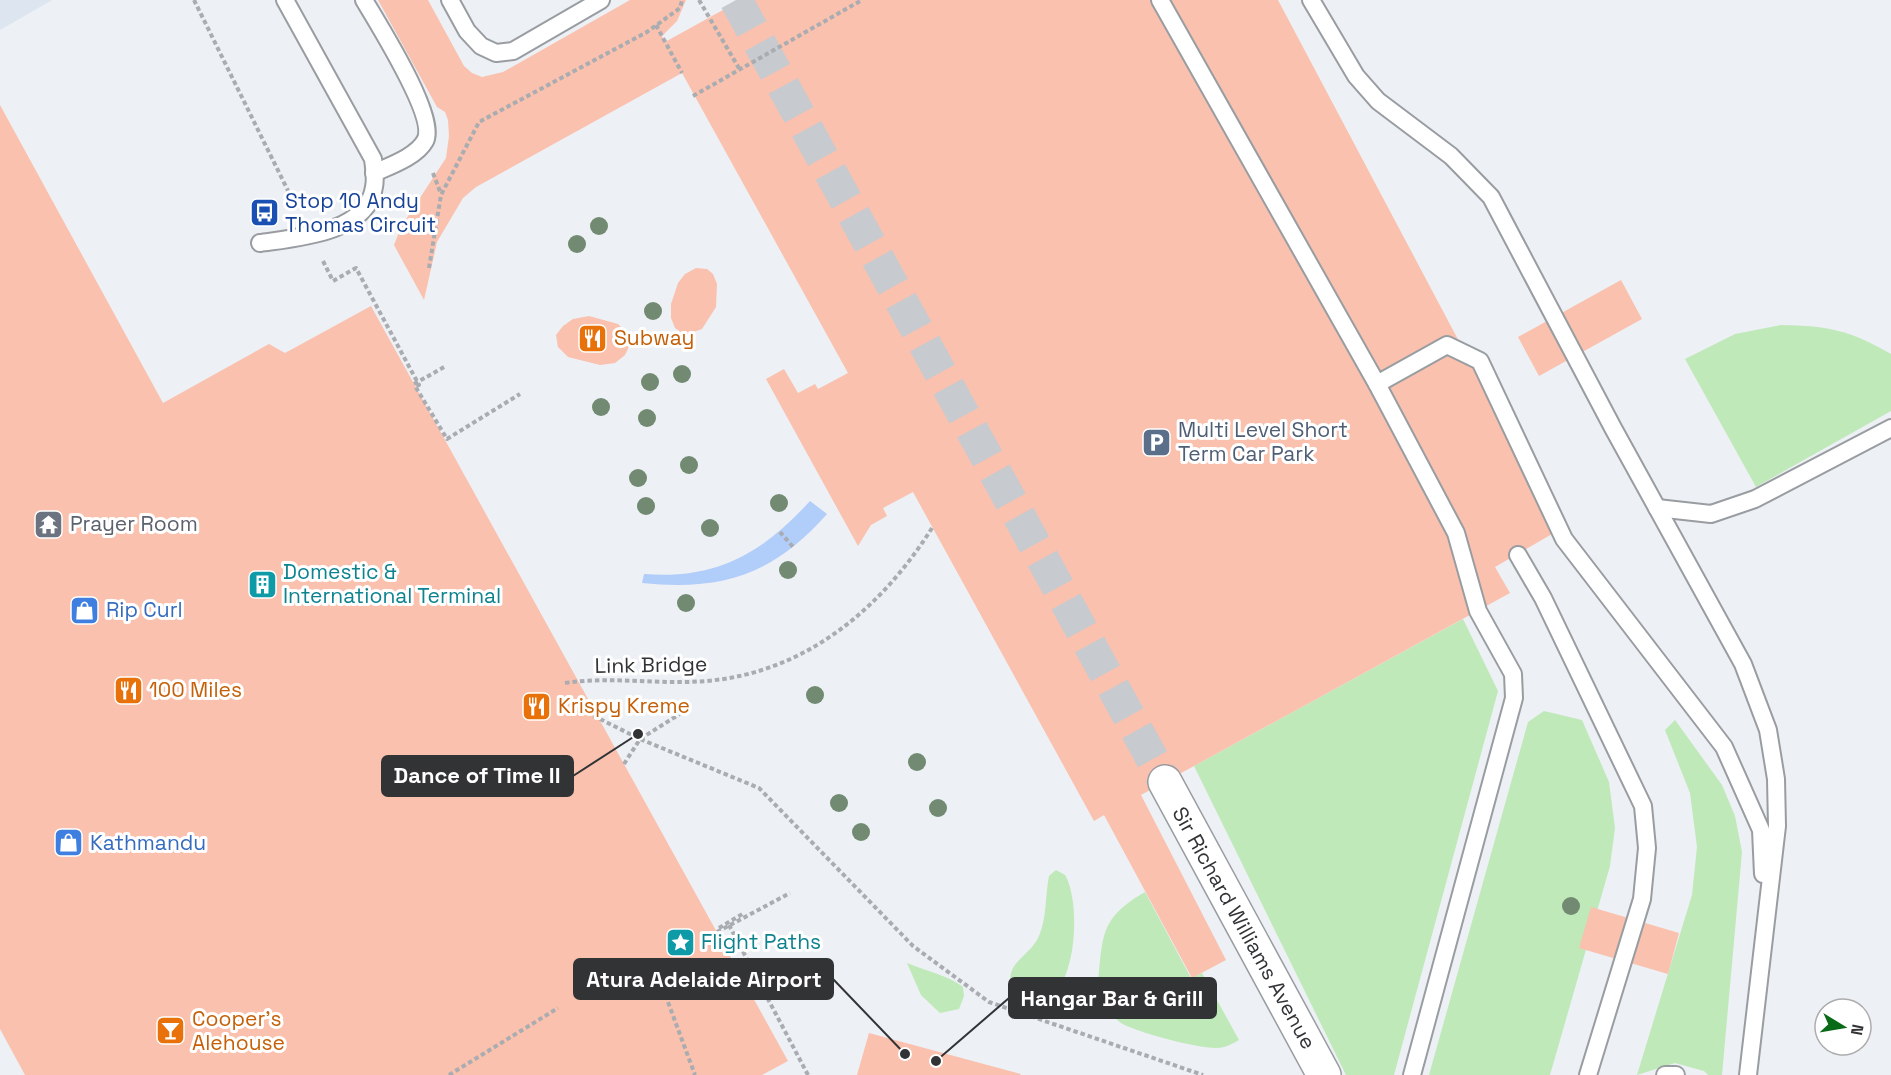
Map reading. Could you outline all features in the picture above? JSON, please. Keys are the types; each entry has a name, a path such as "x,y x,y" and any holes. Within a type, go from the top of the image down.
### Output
{"main road":[{"name":"Sir Richard Williams Avenue","path":"1165,782 1324,1075"}],"lane":[{"path":"260,243 310,236 339,227 363,208 372,194 374,173 372,159 285,0"},
{"path":"364,0 415,92 426,115 428,128 425,141 415,151 374,173"},
{"path":"450,0 467,31 481,46 496,52 513,51 601,0"},
{"path":"1160,0 1377,384 1456,533 1478,611 1512,674 1514,698 1413,1075"},
{"path":"1311,0 1356,76 1378,101 1451,156 1491,197 1743,664 1768,730 1776,779 1777,826 1748,1075"},
{"path":"1377,384 1447,345 1480,361 1564,539 1724,747 1761,830 1766,923"},
{"path":"1657,508 1711,514 1755,499 1891,428"},
{"path":"1518,555 1543,598 1643,806 1647,848 1642,899 1588,1075"},
{"path":"1665,1075 1676,1075"}],"path":[{"path":"194,0 333,281 356,268 419,385 415,386 447,439 520,394"},
{"path":"429,268 441,195 479,122 656,25 680,8 682,0"},
{"path":"699,0 740,70"},
{"path":"693,96 862,0"},
{"path":"656,25 682,73"},
{"path":"432,172 441,195"},
{"path":"414,384 446,366"},
{"name":"Link Bridge","path":"565,683 598,678 708,681 770,667 827,639 854,620 898,578 932,528"},
{"path":"780,532 794,548"},
{"path":"624,764 640,739 691,707"},
{"path":"580,709 640,739 759,788 913,946 990,1002 1203,1075"},
{"path":"744,913 716,931 790,893"},
{"path":"729,925 808,1075"},
{"path":"655,967 695,1075"},
{"path":"449,1075 558,1008"}],"shaded area":[{"path":"0,0 52,0 0,30"}],"green space":[{"path":"1781,325 1838,331 1863,339 1891,354 1891,411 1756,487 1685,359 1735,334"},
{"path":"1463,619 1498,691 1394,1075 1346,1075 1194,766"},
{"path":"1544,711 1582,720 1609,782 1615,828 1610,866 1550,1075 1429,1075 1528,722"},
{"path":"1675,720 1722,785 1735,816 1742,852 1722,1075 1708,1075 1704,1071 1675,1063 1637,1075 1692,895 1697,847 1690,793 1665,730"},
{"path":"1056,870 1065,875 1071,891 1074,937 1070,962 1062,982 1051,997 1036,1002 1016,995 1010,976 1016,963 1033,946 1039,936 1045,914 1049,876"},
{"path":"1145,892 1191,978 1202,973 1239,1040 1226,1047 1209,1048 1168,1039 1128,1027 1112,1015 1105,1005 1098,983 1106,929 1119,910"},
{"path":"907,963 943,976 963,987 964,996 959,1009 940,1013 921,995"}],"water":[{"path":"810,501 827,514 787,552 766,565 721,581 671,585 642,583 644,574 670,575 694,572 736,559 756,549 774,535"}],"building":[{"name":"Multi Level Short Term Car Park","path":"378,0 428,0 464,66 472,73 482,77 503,72 630,0 686,0 677,21 662,36 665,42 741,0 1278,0 1559,530 1495,567 1510,593 1141,795 1226,960 1192,978 1104,815 1094,821 913,492 883,508 887,516 871,525 858,546 766,379 784,369 798,393 815,384 818,389 848,373 682,73 476,187 463,198 437,242 424,300 394,245 401,227 446,158 449,136 448,120 445,112 437,107"},
{"name":"Domestic & International Terminal","path":"0,105 163,403 269,344 285,353 371,306 788,1061 762,1075 25,1075 0,1029"},
{"path":"696,268 707,269 713,274 717,284 716,307 702,329 685,335 675,328 671,318 671,304 678,283 685,274"},
{"path":"1621,280 1642,319 1539,376 1518,337"},
{"name":"Subway","path":"589,316 618,324 627,333 631,342 625,355 615,363 600,365 568,357 558,347 556,335 563,326 573,319"},
{"path":"1591,907 1679,933 1668,974 1579,948"},
{"path":"869,1033 1021,1074 857,1075"}],"tunnel":[{"path":"736,0 1165,782"}],"place":[{"name":"Stop 10 Andy Thomas Circuit","path":"264,213"},
{"name":"Subway","path":"593,338"},
{"name":"Multi Level Short Term Car Park","path":"1157,442"},
{"name":"Prayer Room","path":"49,524"},
{"name":"Domestic & International Terminal","path":"262,584"},
{"name":"Rip Curl","path":"85,610"},
{"name":"100 Miles","path":"128,690"},
{"name":"Krispy Kreme","path":"537,706"},
{"name":"Dance of Time II","path":"638,734"},
{"name":"Kathmandu","path":"69,843"},
{"name":"Flight Paths","path":"680,942"},
{"name":"Cooper's Alehouse","path":"171,1031"},
{"name":"Atura Adelaide Airport","path":"905,1054"},
{"name":"Hangar Bar & Grill","path":"936,1061"}]}
